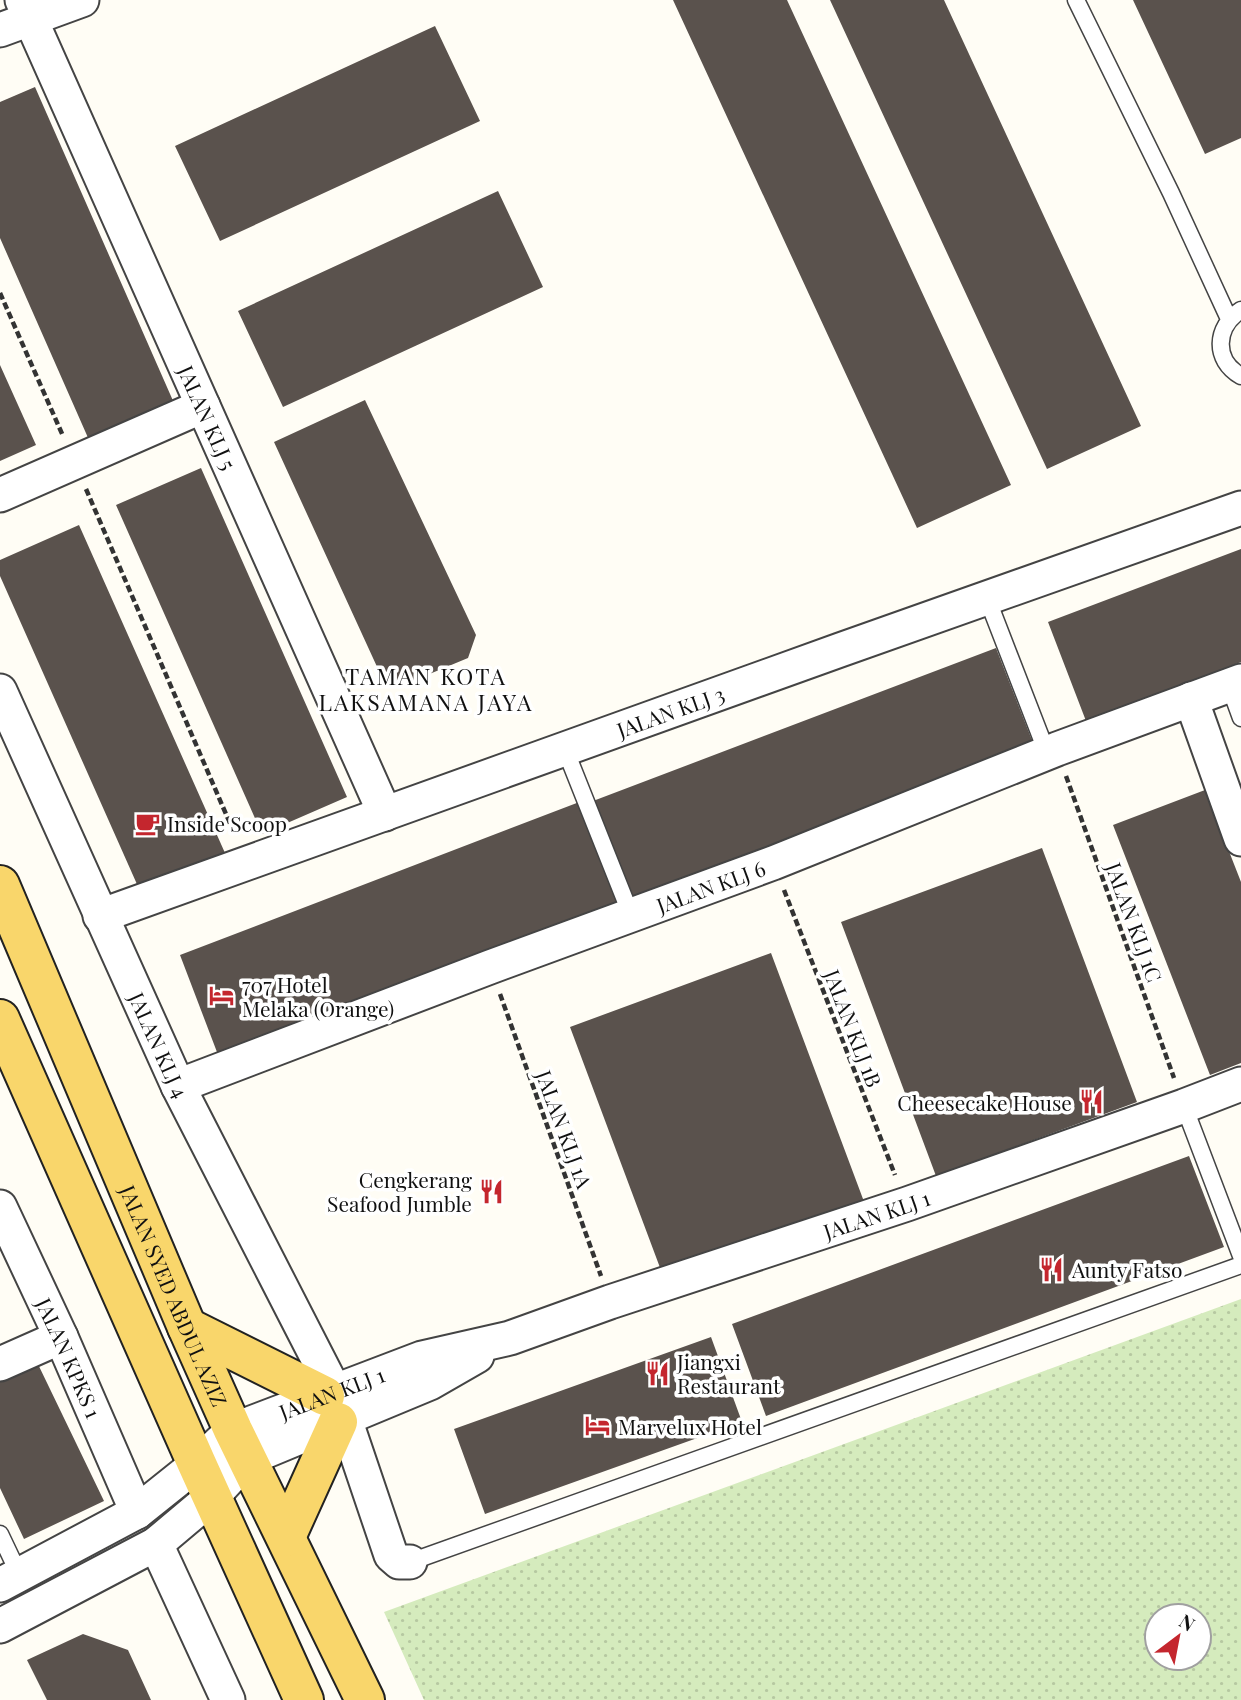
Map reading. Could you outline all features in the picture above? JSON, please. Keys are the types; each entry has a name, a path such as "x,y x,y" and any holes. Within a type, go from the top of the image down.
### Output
{"main road":[{"name":"JALAN SYED ABDUL AZIZ","path":"0,885 187,1327 240,1445 365,1700"},
{"path":"0,1019 304,1700"},
{"path":"187,1327 336,1407 286,1537"}],"street":[{"path":"17,16 82,0"},
{"name":"JALAN KLJ 5","path":"17,16 203,406 385,814"},
{"path":"0,495 203,406"},
{"name":"JALAN KLJ 3","path":"100,916 1241,508"},
{"name":"JALAN KLJ 6","path":"178,1086 773,863 1052,751 1235,683"},
{"name":"JALAN KLJ 4","path":"0,691 178,1086 336,1407 391,1555 399,1562 410,1562"},
{"path":"1191,699 1241,839"},
{"name":"JALAN KLJ 1","path":"240,1445 336,1407 430,1383 510,1338 610,1302 907,1204 1241,1084"},
{"name":"JALAN KPKS 1","path":"0,1208 61,1337 137,1512"},
{"path":"0,1364 61,1337"},
{"path":"0,1626 156,1544 205,1480 240,1445"},
{"path":"10,1579 137,1512 205,1480"},
{"path":"156,1544 228,1700"}],"lane":[{"path":"1076,0 1171,193 1235,315 1223,329 1220,340 1226,363 1241,376"},
{"path":"987,598 1052,751"},
{"path":"1235,683 1241,718"},
{"path":"565,749 631,915"},
{"path":"1184,1106 1241,1256"},
{"path":"410,1562 1241,1265"},
{"path":"0,1534 10,1579"}],"path":[{"path":"0,293 247,863"},
{"name":"JALAN KLJ 1C","path":"1052,751 1184,1106"},
{"name":"JALAN KLJ 1B","path":"773,863 907,1204"},
{"name":"JALAN KLJ 1A","path":"490,967 610,1302"}],"green space":[{"path":"1241,1299 1241,1700 424,1700 384,1612"}],"building":[{"path":"673,0 787,0 1011,485 917,528"},
{"path":"830,0 944,0 1141,426 1047,469"},
{"path":"1133,0 1241,0 1241,138 1205,154"},
{"path":"435,26 480,121 220,241 175,146"},
{"path":"35,87 174,403 89,440 0,238 0,102"},
{"path":"498,191 543,287 283,407 238,311"},
{"path":"0,365 36,445 0,461"},
{"path":"365,400 476,635 468,658 403,685 384,682 274,442"},
{"path":"201,468 347,797 262,834 116,505"},
{"path":"79,525 225,853 140,891 0,576 0,560"},
{"path":"1241,549 1241,662 1086,721 1048,622"},
{"path":"996,648 1037,753 634,906 593,801"},
{"path":"1205,790 1241,882 1241,1063 1210,1075 1113,825"},
{"path":"582,801 623,906 220,1060 180,955"},
{"path":"1042,848 1137,1102 936,1176 841,922"},
{"path":"771,953 866,1207 665,1281 570,1027"},
{"path":"1189,1156 1224,1247 766,1416 732,1324"},
{"name":"Marvelux Hotel","path":"711,1337 742,1422 485,1514 454,1429"},
{"path":"35,1358 104,1501 24,1539 0,1488 0,1375"},
{"path":"83,1634 128,1650 151,1700 47,1700 27,1660"}],"place":[{"name":"Inside Scoop","path":"147,823"},
{"name":"707 Hotel Melaka (Orange)","path":"222,996"},
{"name":"Cheesecake House","path":"1092,1102"},
{"name":"Cengkerang Seafood Jumble","path":"492,1191"},
{"name":"Aunty Fatso","path":"1052,1269"},
{"name":"Jiangxi Restaurant","path":"657,1373"},
{"name":"Marvelux Hotel","path":"598,1426"}],"district":[{"name":"TAMAN KOTA LAKSAMANA JAYA","path":"426,688"}]}
